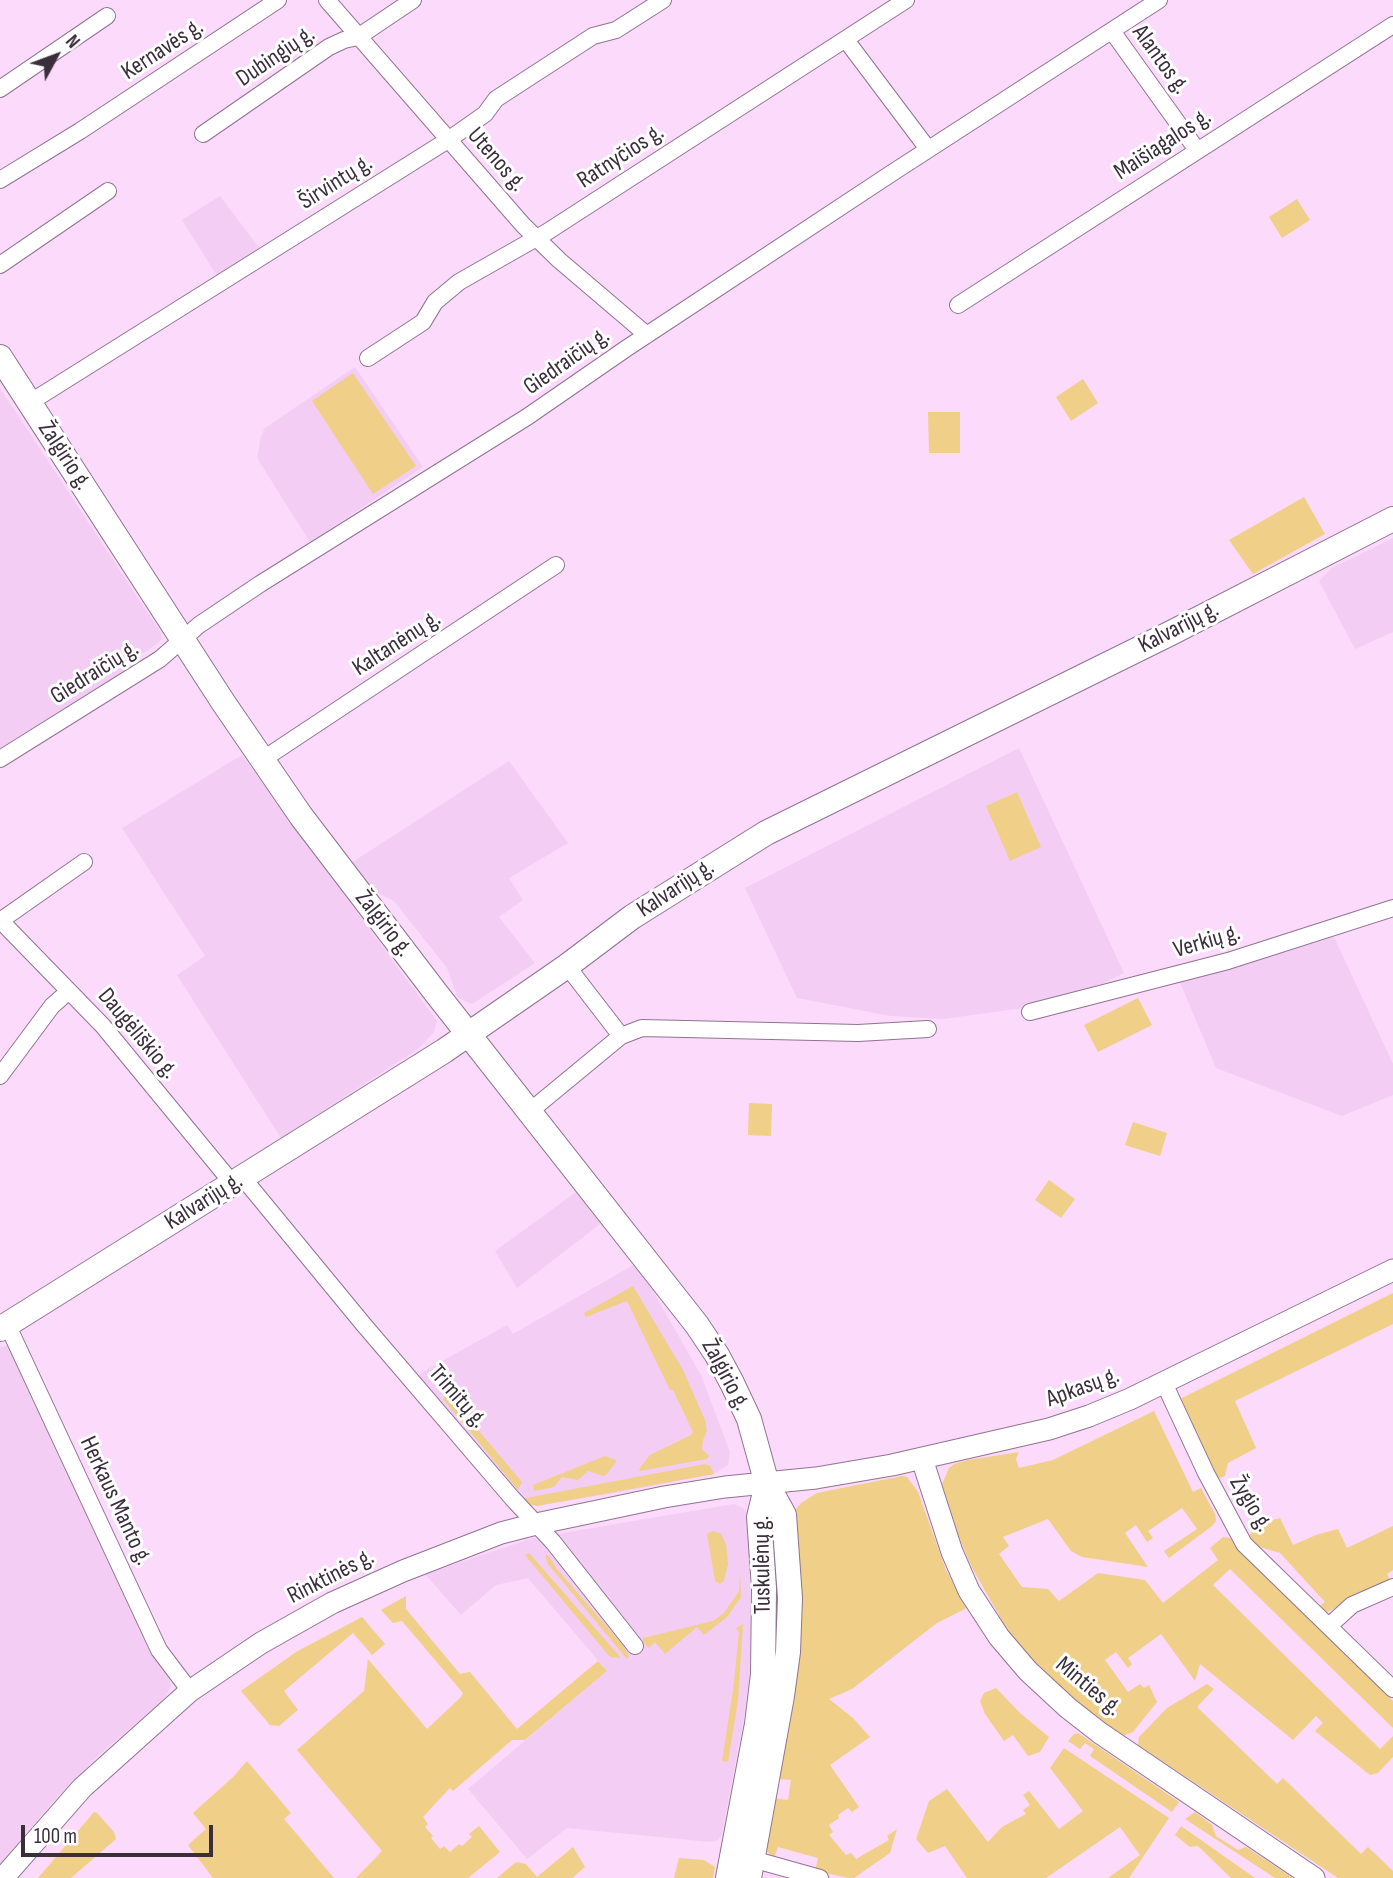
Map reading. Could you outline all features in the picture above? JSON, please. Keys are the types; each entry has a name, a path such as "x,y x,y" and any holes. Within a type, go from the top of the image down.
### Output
{"main road":[{"name":"Žalgirio g.","path":"0,357 262,760 337,864 675,1296 717,1355 749,1419 767,1484"},
{"name":"Kalvarijų g.","path":"3,1326 238,1181 468,1034 649,906 766,833 1393,519"},
{"name":"Apkasų g.","path":"767,1484 922,1459 1049,1429 1112,1408 1393,1270"},
{"name":"Minties g.","path":"922,1459 952,1552 969,1591 999,1637 1028,1671 1068,1708 1100,1732 1314,1878"},
{"name":"Rinktinės g.","path":"3,1878 82,1788 190,1691 261,1643 363,1588 501,1533 664,1497 767,1484"},
{"name":"Tuskulėnų g.","path":"750,1869 788,1652 790,1598 784,1515 767,1484"},
{"name":"Tuskulėnų g.","path":"728,1878 754,1737 762,1674 764,1588 759,1517 767,1484"}],"street":[{"name":"Kernavės g.","path":"0,180 80,131 278,0"},
{"name":"Utenos g.","path":"327,0 535,238 647,335"},
{"name":"Dubingių g.","path":"204,134 330,47 358,37 413,0"},
{"name":"Širvintų g.","path":"29,402 448,140 485,114 496,99 593,36 616,30 663,0"},
{"name":"Ratnyčios g.","path":"368,358 423,322 435,302 458,282 535,238 906,0"},
{"name":"Giedraičių g.","path":"0,760 141,671 199,625 527,417 928,149 1159,0"},
{"path":"0,89 107,16"},
{"name":"Maišiagalos g.","path":"958,305 1393,25"},
{"name":"Alantos g.","path":"1112,31 1197,150"},
{"path":"846,40 928,149"},
{"path":"0,265 107,191"},
{"name":"Kaltanėnų g.","path":"262,760 556,565"},
{"path":"0,920 84,862"},
{"name":"Verkių g.","path":"1030,1012 1228,961 1393,908"},
{"name":"Daugėliškio g.","path":"0,920 103,1026 238,1181"},
{"path":"567,966 621,1036"},
{"path":"0,1076 52,1006 69,991"},
{"path":"529,1112 621,1036 642,1028 859,1033 928,1029"},
{"name":"Trimitų g.","path":"238,1181 553,1542 635,1646"},
{"name":"Herkaus Manto g.","path":"3,1326 159,1650 190,1691"},
{"name":"Žygio g.","path":"1164,1382 1206,1473 1244,1544 1393,1689"},
{"path":"1329,1626 1352,1605 1393,1587"},
{"path":"750,1869 820,1878"}],"shaded area":[{"path":"220,196 260,249 217,276 182,220"},
{"path":"1297,199 1310,220 1282,238 1269,217"},
{"path":"355,367 423,467 310,542 257,458 261,436 265,428"},
{"path":"353,373 416,466 373,494 312,401"},
{"path":"1083,379 1098,403 1071,421 1056,397"},
{"path":"0,388 162,638 130,662 128,670 0,752"},
{"path":"928,412 960,412 960,453 929,453"},
{"path":"1304,497 1325,534 1253,574 1229,540"},
{"path":"1393,538 1393,632 1355,649 1319,581 1332,568"},
{"path":"1019,748 1124,973 1085,992 1023,1008 943,1019 891,1016 797,998 745,888"},
{"path":"242,755 437,1021 434,1032 418,1049 281,1138 177,975 205,956 122,828"},
{"path":"509,761 568,843 509,878 523,900 499,917 535,963 472,1004 458,998 447,968 394,901 376,892 351,863"},
{"path":"1017,792 1041,847 1010,861 986,806"},
{"path":"1334,937 1393,1064 1393,1095 1342,1116 1216,1068 1179,980"},
{"path":"1138,998 1152,1025 1098,1052 1084,1025"},
{"path":"749,1103 772,1104 771,1136 748,1135"},
{"path":"1133,1122 1167,1133 1160,1156 1125,1145"},
{"path":"1049,1180 1075,1199 1061,1218 1035,1200"},
{"path":"579,1190 604,1221 517,1288 495,1251"},
{"path":"637,1263 701,1375 730,1452 728,1465 714,1474 620,1492 537,1506 525,1503 416,1377 507,1325 513,1334"},
{"path":"633,1286 683,1370 705,1420 707,1431 702,1449 709,1456 707,1459 640,1471 639,1469 650,1455 693,1432 627,1301 586,1317 584,1313"},
{"path":"1393,1293 1393,1324 1235,1401 1256,1448 1228,1463 1225,1476 1217,1479 1180,1399"},
{"path":"6,1346 14,1350 168,1674 171,1686 165,1698 98,1756 51,1804 0,1865 0,1347"},
{"path":"451,1388 455,1389 468,1418 522,1482 518,1490 443,1399"},
{"path":"1154,1411 1193,1492 1201,1488 1215,1514 1216,1521 1212,1526 1169,1558 1164,1551 1197,1529 1182,1508 1148,1531 1153,1538 1147,1542 1136,1525 1125,1533 1148,1567 1082,1557 1071,1551 1048,1519 1003,1537 1009,1546 999,1554 1022,1587 1048,1589 1059,1601 1098,1573 1145,1580 1163,1603 1218,1560 1210,1548 1223,1537 1230,1538 1393,1701 1393,1728 1230,1569 1213,1585 1380,1749 1393,1736 1393,1757 1378,1773 1370,1775 1315,1731 1323,1723 1316,1716 1293,1740 1200,1664 1195,1681 1161,1634 1128,1658 1132,1664 1128,1668 1116,1652 1105,1660 1128,1692 1140,1684 1144,1688 1149,1685 1157,1702 1133,1732 1123,1736 1078,1704 1048,1676 1024,1651 1004,1624 970,1564 958,1534 942,1484 949,1468 968,1460 1019,1452 1016,1459 1019,1468 1053,1460"},
{"path":"605,1456 616,1460 606,1475 588,1471 578,1480 562,1477 554,1487 534,1491 533,1485"},
{"path":"705,1464 710,1466 714,1474 537,1506 521,1499"},
{"path":"907,1477 918,1492 946,1570 967,1608 937,1623 852,1689 829,1699 853,1718 870,1737 830,1765 859,1807 852,1812 848,1808 838,1815 839,1818 829,1825 833,1832 829,1835 846,1855 851,1853 856,1859 889,1840 887,1836 897,1829 890,1853 854,1878 849,1878 815,1871 818,1858 778,1847 774,1859 764,1848 772,1798 788,1800 791,1780 776,1779 796,1509 817,1493"},
{"path":"734,1504 749,1515 754,1544 750,1566 750,1670 745,1712 722,1834 718,1840 710,1842 567,1828 527,1859 468,1789 607,1671 528,1578 496,1585 461,1615 425,1574 533,1538"},
{"path":"1280,1518 1293,1545 1338,1529 1347,1548 1393,1526 1393,1570 1387,1574 1390,1580 1325,1613 1318,1607 1325,1602 1280,1553 1253,1545 1248,1536 1265,1522"},
{"path":"713,1531 721,1534 726,1544 728,1564 724,1581 720,1584 715,1581 707,1534"},
{"path":"529,1553 621,1658 610,1657 525,1555"},
{"path":"545,1555 549,1556 556,1568 622,1644 629,1656 627,1659 548,1564"},
{"path":"740,1573 741,1597 727,1617 704,1635 697,1627 665,1654 655,1642 649,1648 643,1642 643,1638 713,1621 724,1613 739,1591"},
{"path":"406,1596 406,1609 460,1674 470,1672 517,1729 598,1661 607,1671 525,1740 512,1740 453,1791 450,1788 423,1817 428,1824 425,1827 440,1849 444,1846 450,1852 459,1844 462,1846 472,1837 469,1834 479,1826 500,1852 468,1878 356,1878 382,1851 297,1750 364,1691 368,1659 427,1729 461,1697 463,1693 402,1621 393,1623 381,1610"},
{"path":"362,1617 385,1644 372,1655 353,1633 284,1691 298,1710 279,1726 270,1725 241,1691 296,1652"},
{"path":"743,1624 738,1701 728,1762 722,1761 733,1690 739,1632 736,1628"},
{"path":"1207,1684 1214,1689 1197,1707 1277,1784 1283,1778 1361,1854 1368,1847 1393,1871 1393,1878 1338,1878 1138,1745 1139,1737 1167,1708"},
{"path":"996,1688 1049,1737 1040,1752 1028,1756 1013,1735 1004,1741 985,1714 980,1701 984,1693"},
{"path":"1078,1733 1179,1802 1172,1812 1090,1756 1094,1749 1085,1743 1080,1749 1068,1741"},
{"path":"1064,1748 1169,1818 1129,1878 1108,1878 1140,1855 1120,1827 1046,1878 967,1878 945,1846 928,1853 916,1839 929,1801 947,1789 988,1842 1002,1827 1026,1814 1023,1810 1030,1805 1023,1795 1029,1791 1059,1829 1083,1811 1050,1768"},
{"path":"247,1761 291,1813 284,1819 334,1878 213,1878 188,1845 206,1829 193,1813"},
{"path":"94,1812 114,1832 116,1839 71,1878 38,1878"},
{"path":"1195,1812 1212,1825 1216,1836 1238,1850 1246,1847 1293,1878 1275,1878 1185,1819"},
{"path":"1181,1826 1255,1878 1231,1878 1198,1846 1190,1847 1175,1835"},
{"path":"573,1847 585,1867 572,1878 497,1878 516,1862 526,1864 537,1877"},
{"path":"679,1858 704,1860 715,1867 713,1878 674,1878"}]}
